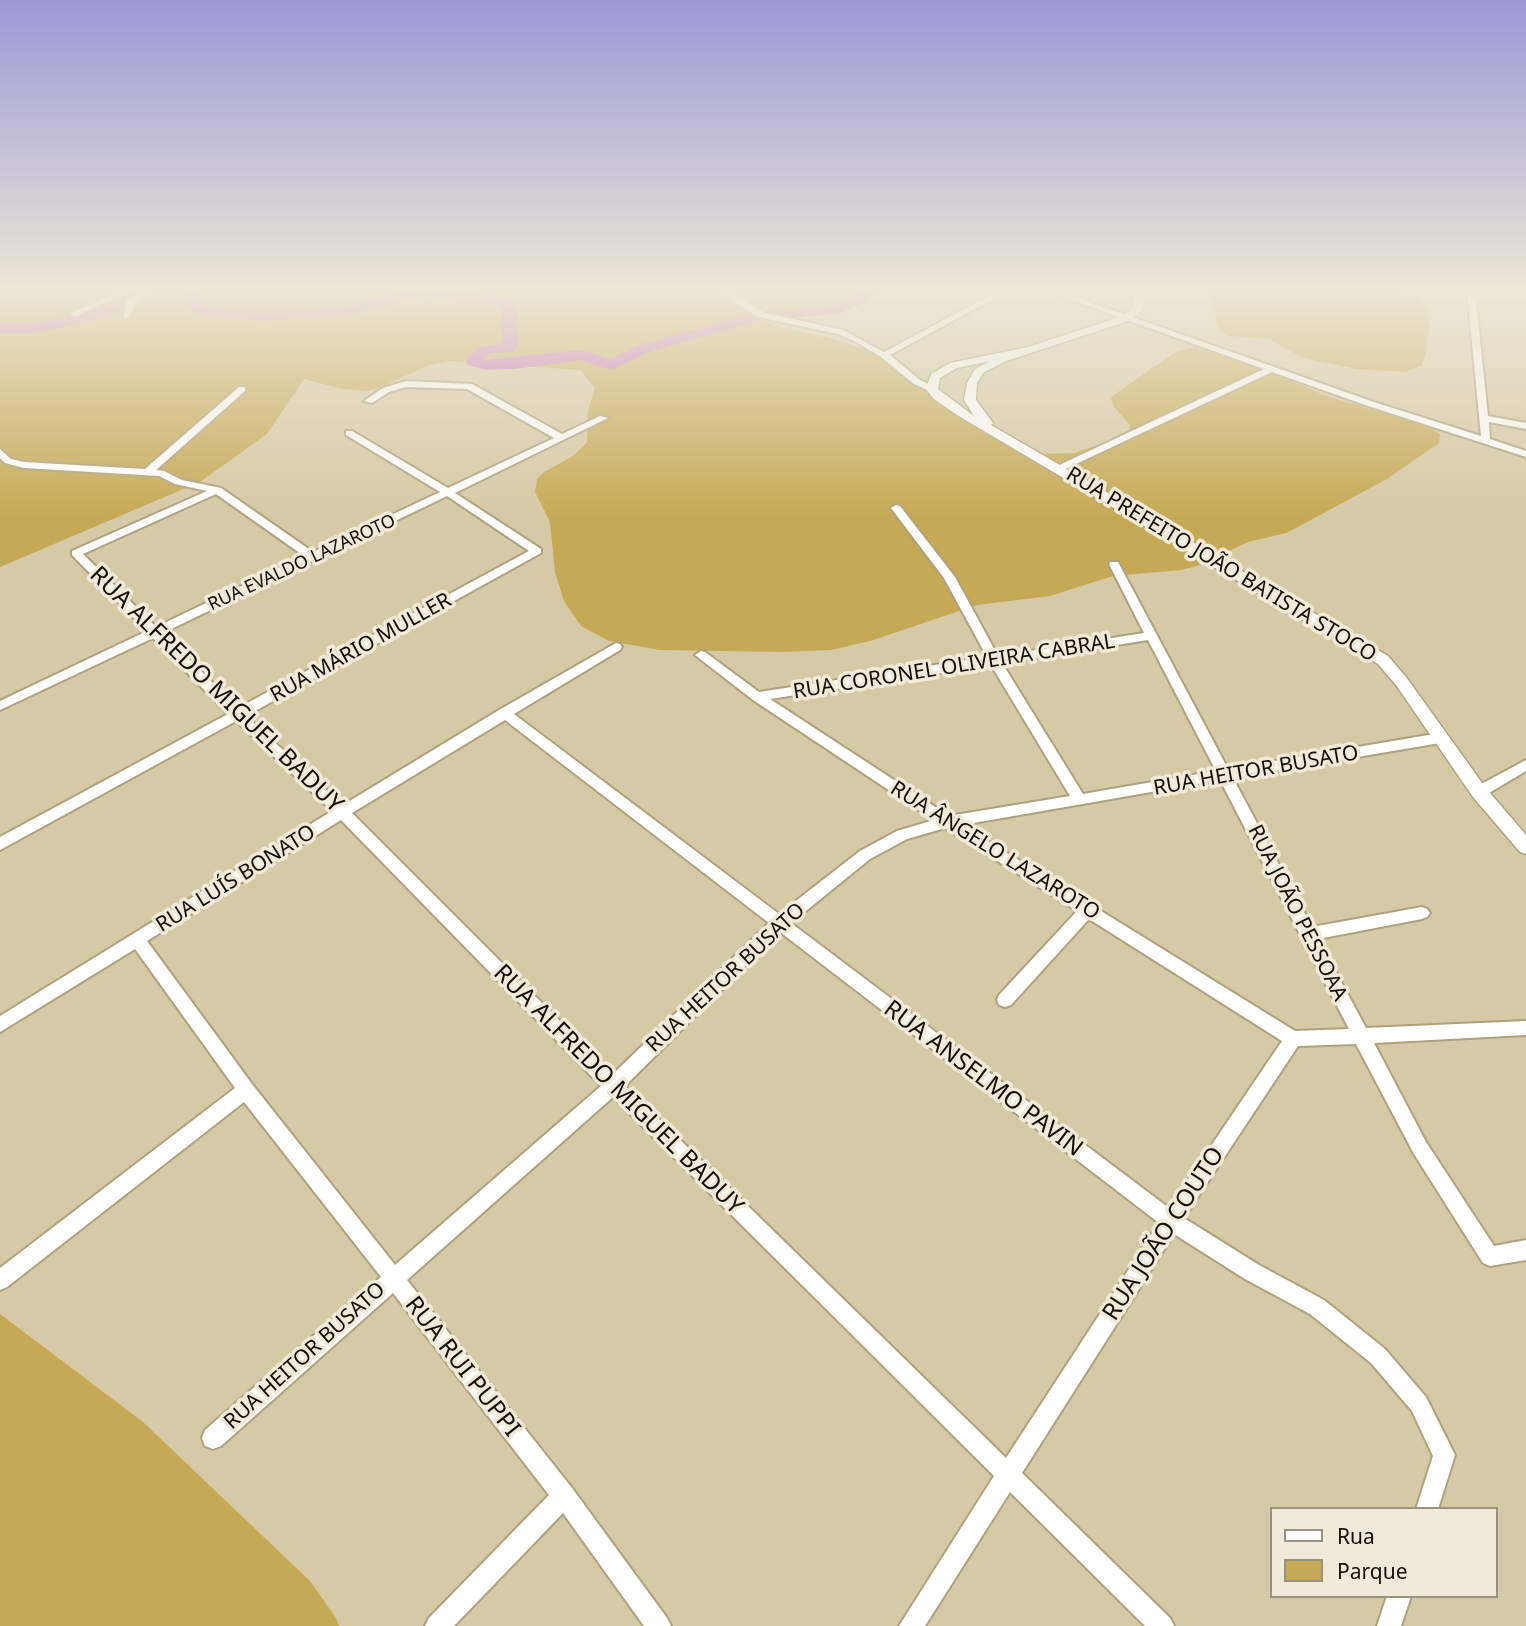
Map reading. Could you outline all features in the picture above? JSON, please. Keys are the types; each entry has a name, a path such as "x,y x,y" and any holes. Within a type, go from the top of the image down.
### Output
{"main road":[{"path":"952,367 937,374 932,381 932,389 964,389"},
{"path":"964,389 985,367"},
{"path":"937,374 957,374 968,378 964,389"},
{"name":"RUA PREFEITO JOÃO BATISTA STOCO","path":"932,389 951,407 1383,660 1401,681 1479,792 1526,847"},
{"name":"RUA PREFEITO JOÃO BATISTA STOCO","path":"964,389 975,410 1000,435"}],"street":[{"path":"900,367 917,382 932,389"},
{"path":"1265,367 1526,454"},
{"path":"1479,367 1486,439"},
{"path":"1058,469 1271,369"},
{"path":"905,371 923,375 937,374"},
{"path":"369,401 386,390 406,384 469,386 562,438"},
{"path":"148,472 242,389"},
{"name":"RUA EVALDO LAZAROTO","path":"0,706 603,418"},
{"path":"1484,418 1526,426"},
{"path":"349,433 449,493"},
{"path":"0,452 8,461 24,465 160,473 189,485 217,491 314,558"},
{"name":"RUA ALFREDO MIGUEL BADUY","path":"217,491 76,553 238,716 342,812 612,1086 1007,1477 1162,1626"},
{"name":"RUA MÁRIO MULLER","path":"0,844 537,551 449,493"},
{"path":"896,508 949,577 994,660 1080,801"},
{"name":"RUA JOÃO PESSOAA","path":"1114,564 1420,1149 1490,1256 1526,1250"},
{"name":"RUA CORONEL OLIVEIRA CABRAL","path":"757,697 1151,636"},
{"name":"RUA LUÍS BONATO","path":"0,1025 342,812 616,647"},
{"name":"RUA ÂNGELO LAZAROTO","path":"701,655 757,697 947,822 1293,1040"},
{"name":"RUA ANSELMO PAVIN","path":"504,713 1171,1221 1252,1272 1317,1307 1378,1356 1419,1404 1444,1455 1428,1507"},
{"name":"RUA HEITOR BUSATO","path":"213,1438 612,1086 779,923 865,855 902,835 947,822 1440,738"},
{"path":"1479,792 1526,765"},
{"path":"1005,1000 1088,909"},
{"path":"1308,934 1422,913"},
{"name":"RUA RUI PUPPI","path":"137,940 246,1090 564,1496 659,1626"},
{"path":"1293,1040 1526,1028"},
{"name":"RUA JOÃO COUTO","path":"911,1626 1171,1221 1293,1040"},
{"path":"0,1280 246,1090"},
{"path":"437,1626 564,1496"},
{"path":"1389,1626 1398,1598"}],"green space":[{"path":"0,367 425,367 377,389 365,391 342,389 304,379 267,434 200,482 0,567"},
{"path":"535,367 896,367 1004,443 1033,454 1074,453 1116,439 1129,431 1131,426 1113,406 1111,397 1154,367 1255,367 1327,396 1429,427 1440,434 1439,443 1387,479 1286,533 1248,542 1200,565 1181,570 1113,576 1050,596 977,605 870,641 831,650 660,650 609,641 581,626 564,601 555,572 550,522 535,492 537,479 544,472 573,456 587,442 588,411 595,388 580,370"},
{"path":"1346,367 1418,367 1406,372"},
{"path":"0,1314 143,1422 310,1581 339,1626 0,1626"}]}
